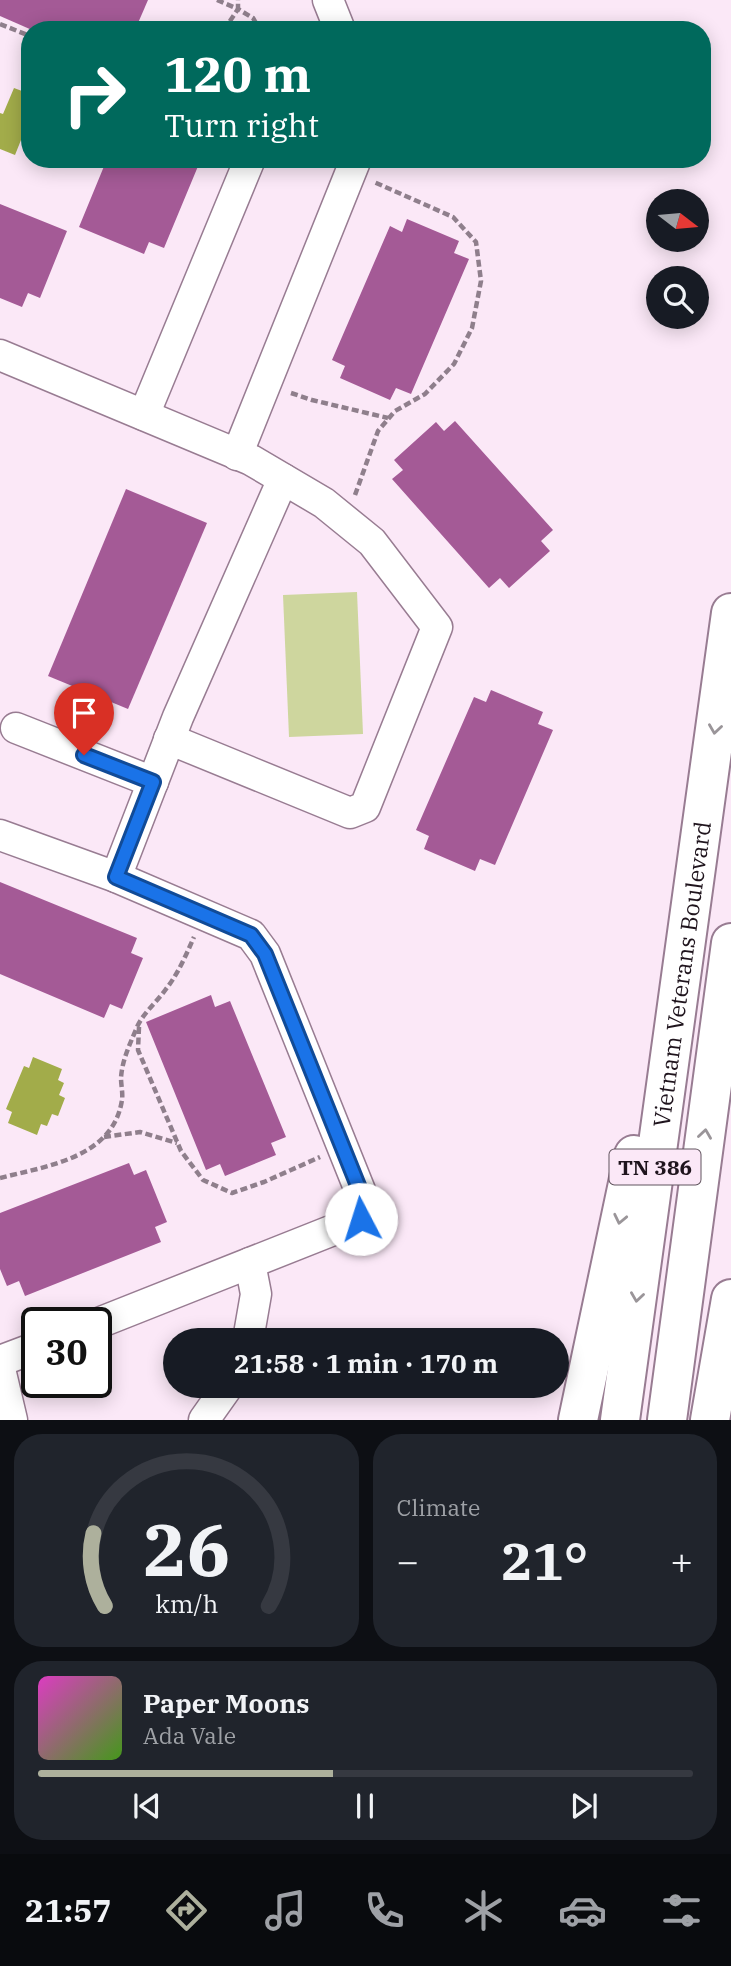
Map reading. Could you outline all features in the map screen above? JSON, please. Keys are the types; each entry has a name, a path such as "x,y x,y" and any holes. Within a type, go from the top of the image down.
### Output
{"highway":[{"name":"Vietnam Veterans Boulevard","path":"620,1420 731,613"},
{"path":"578,1420 623,1205 690,914"},
{"name":"Vietnam Veterans Boulevard","path":"667,1420 731,943"},
{"path":"710,1420 731,1299"}],"street":[{"path":"328,0 336,21"},
{"path":"144,415 246,168"},
{"path":"237,455 353,168"},
{"path":"0,355 237,455 324,503 372,542 438,626 365,807 350,813 169,739"},
{"path":"116,877 169,739 283,479"},
{"path":"16,728 153,782"},
{"path":"0,835 116,877 251,935 265,954 365,1203 361,1219 112,1318"},
{"path":"250,1263 256,1294 250,1328"},
{"path":"0,1362 21,1353"},
{"path":"0,1369 12,1420"},
{"path":"205,1420 220,1398"}],"path":[{"path":"217,0 255,21"},
{"path":"230,21 237,9 238,0"},
{"path":"0,24 21,32"},
{"path":"347,522 377,430 396,411 425,394 454,365 472,328 481,281 476,242 453,218 360,168"},
{"path":"265,384 312,400 389,418"},
{"path":"0,1178 64,1162 94,1146 115,1124 123,1098 121,1077 126,1053 142,1016 166,990 183,963 204,915"},
{"path":"139,1023 138,1050 177,1143 203,1180 232,1193 264,1182 342,1147"},
{"path":"103,1137 140,1132 177,1143"}],"shaded area":[{"path":"14,88 21,91 21,140 15,155 0,149 0,113 3,114"},
{"path":"357,592 363,734 289,737 283,595"},
{"path":"33,1057 62,1069 58,1080 64,1083 59,1095 65,1098 58,1116 52,1114 47,1126 41,1124 37,1135 8,1123 12,1112 6,1109 24,1066 29,1068"}],"building":[{"path":"0,0 148,0 139,21 21,21 21,25 0,16"},
{"path":"103,168 197,168 164,248 149,242 144,254 79,227"},
{"path":"0,204 67,231 40,298 28,293 22,307 0,298"},
{"path":"407,219 459,241 454,253 469,259 411,394 396,388 390,400 340,378 345,366 332,360 390,226 402,232"},
{"path":"455,421 553,530 541,541 550,551 509,588 500,578 489,588 392,479 403,470 394,460 436,422 444,431"},
{"path":"126,489 207,523 128,709 48,676"},
{"path":"491,690 543,712 538,724 553,730 495,865 480,859 475,871 424,849 429,836 416,830 474,697 486,702"},
{"path":"0,882 137,938 131,953 143,958 122,1009 110,1004 104,1018 0,974"},
{"path":"211,995 215,1007 230,1001 286,1137 271,1143 276,1155 225,1176 220,1164 206,1170 146,1022"},
{"path":"129,1163 134,1175 146,1170 167,1222 155,1227 161,1242 25,1296 19,1281 7,1286 0,1269 0,1213"}],"route":[{"path":"84,755 153,782 116,877 251,935 265,954 365,1203 361,1219"}]}
